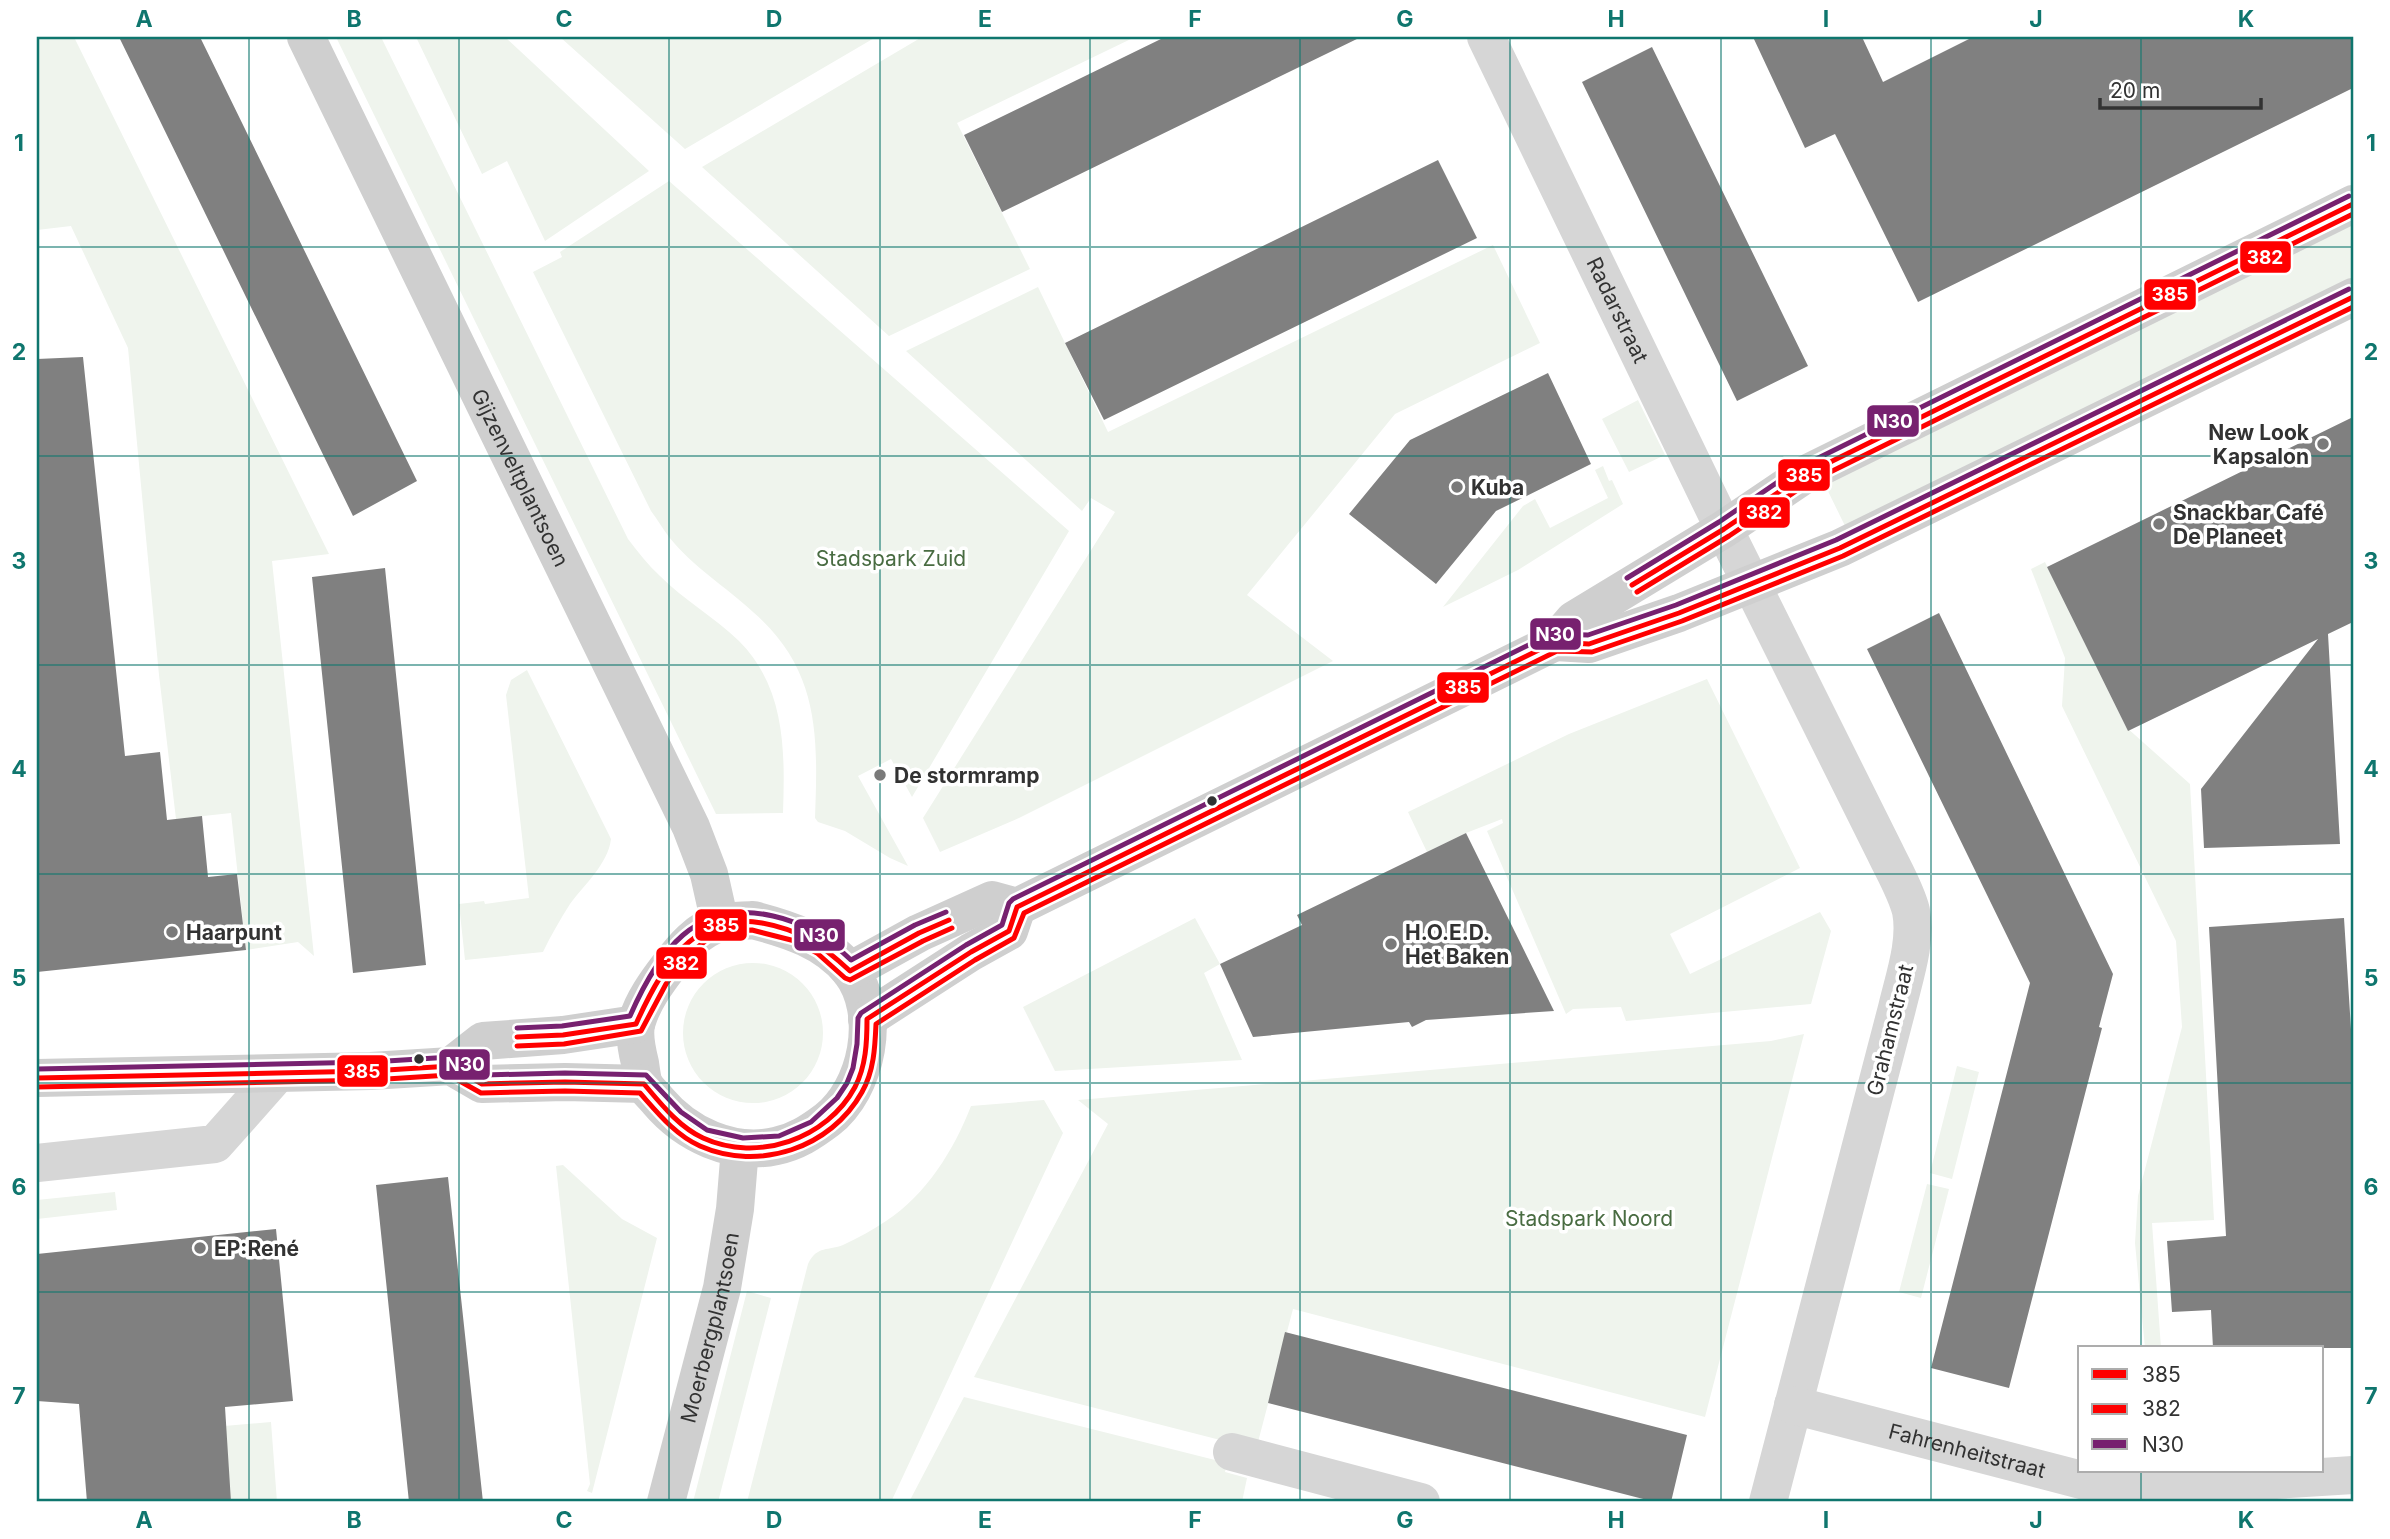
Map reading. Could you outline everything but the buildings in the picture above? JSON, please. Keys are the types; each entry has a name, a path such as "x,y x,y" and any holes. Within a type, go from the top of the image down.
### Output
{"street":[{"name":"Gijzenveltplantsoen","path":"306,37 691,827 709,874 720,923"},
{"name":"Radarstraat","path":"1500,41 1724,529 1751,582"},
{"path":"850,971 919,933 992,900 1017,907 1555,642 1574,620 1724,529 1804,475 2353,204"},
{"path":"1555,642 1589,644 1679,613 1840,548 2353,298"},
{"name":"Grahamstraat","path":"1751,582 1895,872 1911,912 1908,960 1897,1008 1768,1502"},
{"path":"867,1019 971,952 1009,931 1017,907"},
{"path":"753,920 786,929 821,945 850,971 862,994 867,1019 867,1054 855,1087 835,1114 807,1135 775,1147 740,1148 700,1137 667,1112 644,1084 636,1024 648,995 683,947 700,933 720,923 753,920"},
{"path":"451,1066 483,1041 563,1035 636,1024"},
{"path":"37,1078 451,1066 482,1084 644,1084"},
{"path":"37,1163 215,1144 278,1073"},
{"name":"Moerbergplantsoen","path":"666,1502 724,1277 735,1209 740,1148"},
{"name":"Fahrenheitstraat","path":"1793,1405 2120,1490 2267,1491 2353,1475"},
{"path":"1232,1452 1422,1502"}],"green space":[{"path":"37,37 74,37 329,554 272,561 314,956 298,942 246,950 231,813 176,819 159,675 128,348 71,226 37,230"},
{"path":"336,37 381,37 628,539 669,585 739,641 766,679 774,700 782,744 783,813 716,814"},
{"path":"416,37 505,37 649,171 545,241 507,161 482,174"},
{"path":"560,37 876,37 685,149"},
{"path":"922,37 1135,37 957,123 1030,269 889,336 702,167"},
{"name":"Stadspark Zuid","path":"669,181 1069,531 912,797 891,759 858,776 908,866 845,831 818,822 815,818 816,760 810,706 803,681 791,657 775,634 753,612 678,548 651,511 533,272 562,257 560,252"},
{"path":"2353,219 2353,282 1847,530 1823,481"},
{"path":"1493,245 1540,343 1395,414 1247,595 1333,661 1019,818 940,852 923,818 1115,512 1091,498 1082,511 906,351 1038,287 1108,432"},
{"path":"1638,400 1665,455 1629,472 1602,419"},
{"path":"1603,466 1623,504 1518,570 1443,607 1523,506 1535,499 1550,528 1608,498 1595,470"},
{"path":"2045,562 2126,727 2190,784 2214,1220 2152,1223 2161,1346 2145,1346 2135,1243 2138,1196 2182,1027 2176,941 2062,706 2065,658 2031,569"},
{"path":"527,670 611,839 600,866 570,904 543,952 465,960 459,904 484,901 485,904 529,898 506,695 511,680"},
{"path":"1707,679 1800,868 1670,934 1690,974 1820,912 1831,931 1811,1004 1626,1021 1621,1007 1573,1009 1566,1014 1487,831 1503,823 1502,819 1427,852 1408,812 1569,734"},
{"path":"1195,918 1220,964 1204,973 1242,1060 1055,1071 1023,1007"},
{"path":"753,963 780,968 803,983 818,1006 823,1033 818,1060 803,1083 780,1098 753,1103 726,1098 703,1083 688,1060 683,1033 688,1006 703,983 726,968"},
{"name":"Stadspark Noord","path":"1804,1034 1705,1417 1293,1309 1258,1442 1232,1443 974,1377 1108,1124 1078,1100 1771,1041"},
{"path":"1957,1066 1979,1072 1952,1179 1930,1173"},
{"path":"1044,1100 1063,1133 891,1502 747,1502 808,1264 812,1258 819,1251 843,1245 871,1231 914,1198 947,1155 971,1106"},
{"path":"563,1165 622,1219 657,1238 592,1493 587,1491 590,1484 556,1166"},
{"path":"1927,1184 1949,1189 1921,1298 1899,1292"},
{"path":"115,1192 117,1210 37,1219 37,1200"},
{"path":"747,1291 771,1298 718,1502 693,1502"},
{"path":"964,1397 1227,1463 1225,1472 1247,1478 1242,1502 909,1502"},
{"path":"271,1422 277,1502 229,1502 224,1426"}],"transit line":[{"name":"N30","path":"1627,578 1719,522 1800,467 2349,196"},
{"name":"385","path":"1632,585 1724,529 1804,475 2353,204"},
{"name":"382","path":"1637,592 1729,536 1808,483 2353,214"},
{"name":"N30","path":"37,1069 371,1062 451,1057 484,1075 646,1075 681,1112 707,1130 743,1138 779,1136 811,1122 837,1098 853,1068 858,1018 861,1013 1002,925 1009,903 1013,899 1551,634 1588,635 1676,605 1836,540 2349,289"},
{"name":"385","path":"37,1078 371,1071 451,1066 482,1084 644,1084 678,1121 703,1138 746,1148 768,1147 789,1141 809,1133 827,1120 843,1105 855,1087 864,1062 867,1019 971,952 1009,931 1017,907 1555,642 1589,644 1679,613 1840,548 2353,297"},
{"name":"382","path":"37,1087 371,1080 449,1075 481,1093 640,1093 675,1129 700,1146 746,1156 791,1150 813,1141 832,1128 849,1111 862,1092 871,1067 876,1024 1014,938 1024,913 1557,651 1592,652 1682,621 1843,556 2353,307"},
{"name":"N30","path":"517,1028 562,1026 630,1016 653,971 667,951 683,935 701,923 722,915 746,913 773,916 795,923 825,938 851,960 915,925 946,912"},
{"name":"385","path":"517,1037 563,1035 636,1024 656,984 682,948 698,935 717,926 738,921 762,923 800,934 820,946 850,971 919,933 949,920"},
{"name":"382","path":"517,1046 564,1044 641,1031 666,984 686,957 710,937 723,931 752,930 795,941 817,953 850,980 952,928"}],"place":[{"name":"New Look Kapsalon","path":"2323,444"},
{"name":"Kuba","path":"1457,487"},
{"name":"Snackbar Café De Planeet","path":"2159,524"},
{"name":"De stormramp","path":"880,775"},
{"name":"Haarpunt","path":"172,932"},
{"name":"H.O.E.D. Het Baken","path":"1391,944"},
{"name":"EP:René","path":"200,1248"}]}
